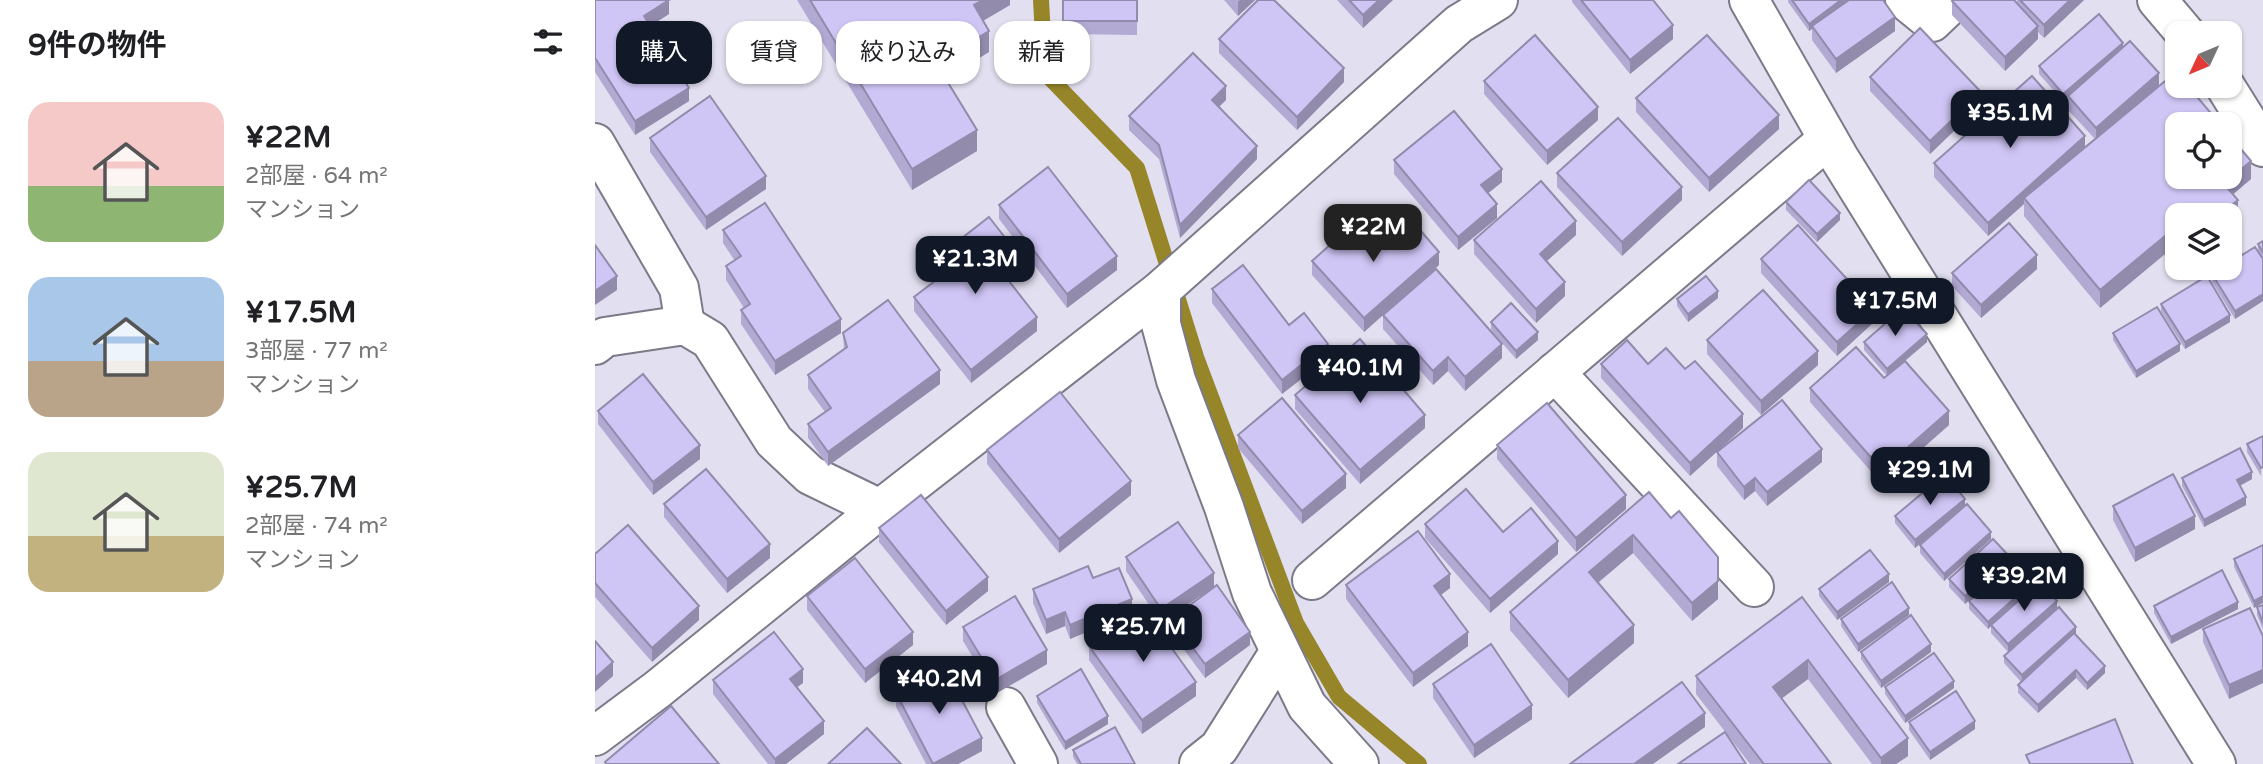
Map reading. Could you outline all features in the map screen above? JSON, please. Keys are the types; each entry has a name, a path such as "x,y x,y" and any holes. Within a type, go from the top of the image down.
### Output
{"street":[{"path":"595,736 1161,290 1459,24 1498,0"},
{"path":"1749,0 1828,139 2216,764"},
{"path":"1905,0 1932,22 1955,0"},
{"path":"2157,0 2175,21"},
{"path":"2232,98 2263,147"},
{"path":"1312,580 1828,139"},
{"path":"595,144 679,288 685,325"},
{"path":"1161,290 1161,324 1176,380 1224,507 1251,593 1307,706 1359,764"},
{"path":"595,345 605,337 685,325 710,340 773,441 810,475 880,509"},
{"path":"1555,372 1754,587"},
{"path":"1199,764 1219,748 1280,651"},
{"path":"1006,707 1038,764"}],"building":[{"path":"595,0 669,0 644,16 647,21 616,21 616,84 686,84 689,88 635,121 595,58"},
{"path":"810,0 983,0 974,5 989,31 980,36 980,21 836,21 836,43"},
{"path":"1063,0 1137,0 1137,21 1063,21"},
{"path":"1258,0 1274,0 1344,68 1297,117 1219,39"},
{"path":"1349,0 1379,0 1363,15"},
{"path":"1581,0 1653,0 1673,25 1630,60"},
{"path":"1792,0 1841,0 1809,24"},
{"path":"1849,0 1883,0 1895,17 1836,59 1812,26"},
{"path":"1953,0 2014,0 2038,26 2005,57"},
{"path":"2020,0 2070,0 2044,25"},
{"path":"2099,14 2123,43 2063,94 2039,66"},
{"path":"1920,28 1981,92 1930,141 1870,77"},
{"path":"1535,35 1598,107 1547,151 1484,81"},
{"path":"1707,35 1779,115 1709,178 1636,98"},
{"path":"2130,41 2159,73 2096,128 2068,96"},
{"path":"1193,53 1226,86 1212,100 1257,146 1180,225 1159,145 1129,116"},
{"path":"2032,76 2085,136 1988,223 1934,163"},
{"path":"2165,81 2165,98 2198,98 2210,112 2165,112 2165,189 2228,189 2238,200 2234,203 2165,203 2165,236 2100,290 2024,198"},
{"path":"861,84 949,84 977,130 912,169"},
{"path":"710,96 766,176 706,217 650,138"},
{"path":"1454,111 1502,169 1481,185 1497,204 1458,237 1394,160"},
{"path":"1618,118 1682,187 1622,242 1557,173"},
{"path":"2242,150 2251,161 2242,169"},
{"path":"1048,167 1117,256 1067,294 999,205"},
{"path":"1809,180 1840,213 1817,234 1786,202"},
{"path":"1541,181 1576,221 1540,254 1565,282 1536,309 1474,240"},
{"path":"765,203 841,319 775,361 741,310 750,304 726,266 741,256 723,230"},
{"path":"989,217 1010,244 991,258 1037,317 971,370 914,297 940,277 930,263"},
{"path":"1359,219 1385,249 1414,223 1439,252 1364,318 1312,261"},
{"path":"2009,223 2037,255 1981,305 1952,273"},
{"path":"1798,225 1874,309 1837,342 1761,259"},
{"path":"595,245 617,276 595,291"},
{"path":"2255,247 2263,259 2263,294 2235,311 2216,280 2242,280 2242,255"},
{"path":"1243,265 1289,325 1304,313 1328,344 1282,380 1212,289"},
{"path":"1436,269 1502,344 1465,377 1448,357 1433,371 1383,315"},
{"path":"1706,276 1718,291 1688,314 1677,299"},
{"path":"2200,280 2209,280 2230,315 2185,342 2161,304"},
{"path":"1763,290 1818,351 1761,401 1707,340"},
{"path":"888,300 940,370 828,452 808,424 831,408 808,375 847,347 843,333"},
{"path":"1511,303 1538,332 1516,351 1491,322"},
{"path":"2157,307 2180,344 2136,371 2113,333"},
{"path":"1903,308 1927,334 1887,369 1864,342"},
{"path":"1360,339 1425,415 1360,470 1295,395"},
{"path":"1627,340 1648,364 1666,348 1685,369 1695,361 1743,414 1690,463 1601,364"},
{"path":"1856,347 1884,378 1905,361 1949,411 1882,470 1810,388"},
{"path":"643,374 700,445 653,482 598,411"},
{"path":"1060,392 1131,481 1059,539 987,450"},
{"path":"1282,398 1346,474 1302,511 1238,435"},
{"path":"1782,400 1822,449 1767,492 1755,478 1744,487 1717,452"},
{"path":"1547,403 1626,495 1576,538 1497,445"},
{"path":"2263,436 2263,467 2261,468 2247,444"},
{"path":"2240,448 2252,472 2237,480 2246,497 2204,520 2182,478"},
{"path":"706,469 770,544 727,579 664,504"},
{"path":"1945,474 1965,499 1915,540 1895,516"},
{"path":"2173,474 2195,516 2135,548 2113,506"},
{"path":"1466,489 1503,532 1531,508 1558,541 1490,599 1425,524"},
{"path":"1649,492 1671,518 1679,511 1718,557 1718,581 1692,603 1633,535 1589,572 1634,625 1568,680 1510,612"},
{"path":"921,495 988,577 946,611 879,528"},
{"path":"1967,504 1991,532 1944,574 1920,545"},
{"path":"1178,522 1214,573 1161,609 1126,557"},
{"path":"628,525 699,606 652,648 595,583 595,554"},
{"path":"1418,531 1450,574 1434,586 1468,632 1413,673 1346,585"},
{"path":"1993,539 2009,556 1965,596 1949,579"},
{"path":"2263,545 2263,596 2254,601 2234,559"},
{"path":"1870,550 1889,574 1837,612 1819,589"},
{"path":"2020,557 2038,577 1988,622 1969,601"},
{"path":"855,558 913,632 865,669 807,596"},
{"path":"1088,566 1093,578 1119,568 1132,599 1070,625 1065,612 1046,620 1033,589"},
{"path":"2222,570 2238,602 2171,637 2154,606"},
{"path":"1892,582 1909,608 1858,644 1841,619"},
{"path":"2040,582 2057,601 2008,644 1991,625"},
{"path":"1217,585 1250,632 1205,664 1171,619"},
{"path":"1015,596 1047,650 995,680 963,627"},
{"path":"1802,597 1908,738 1881,758 1808,660 1773,687 1831,764 1764,764 1696,676"},
{"path":"2263,605 2263,623 2257,607"},
{"path":"2059,607 2076,627 2022,675 2004,656"},
{"path":"1143,608 1196,682 1142,720 1089,646"},
{"path":"2250,608 2263,636 2263,670 2229,685 2203,629"},
{"path":"1911,615 1931,644 1881,681 1861,652"},
{"path":"774,632 803,669 790,679 824,721 775,759 713,680"},
{"path":"2074,633 2105,666 2087,683 2076,670 2038,705 2018,685"},
{"path":"595,641 613,662 595,678"},
{"path":"1491,644 1532,705 1474,745 1433,684"},
{"path":"1934,653 1954,681 1905,716 1885,687"},
{"path":"945,668 982,738 933,764 896,693"},
{"path":"1081,669 1108,716 1065,742 1037,696"},
{"path":"1682,682 1705,713 1634,764 1570,764"},
{"path":"1956,691 1975,721 1930,752 1909,722"},
{"path":"671,706 719,764 606,764 605,762"},
{"path":"2115,719 2133,764 2030,764 2026,755"},
{"path":"1115,727 1135,764 1081,764 1073,750"},
{"path":"867,728 901,764 828,764"},
{"path":"1725,732 1746,764 1678,764"}],"waterway":[{"path":"1041,0 1045,73 1137,168 1196,357 1296,623 1339,697 1419,764"}]}
